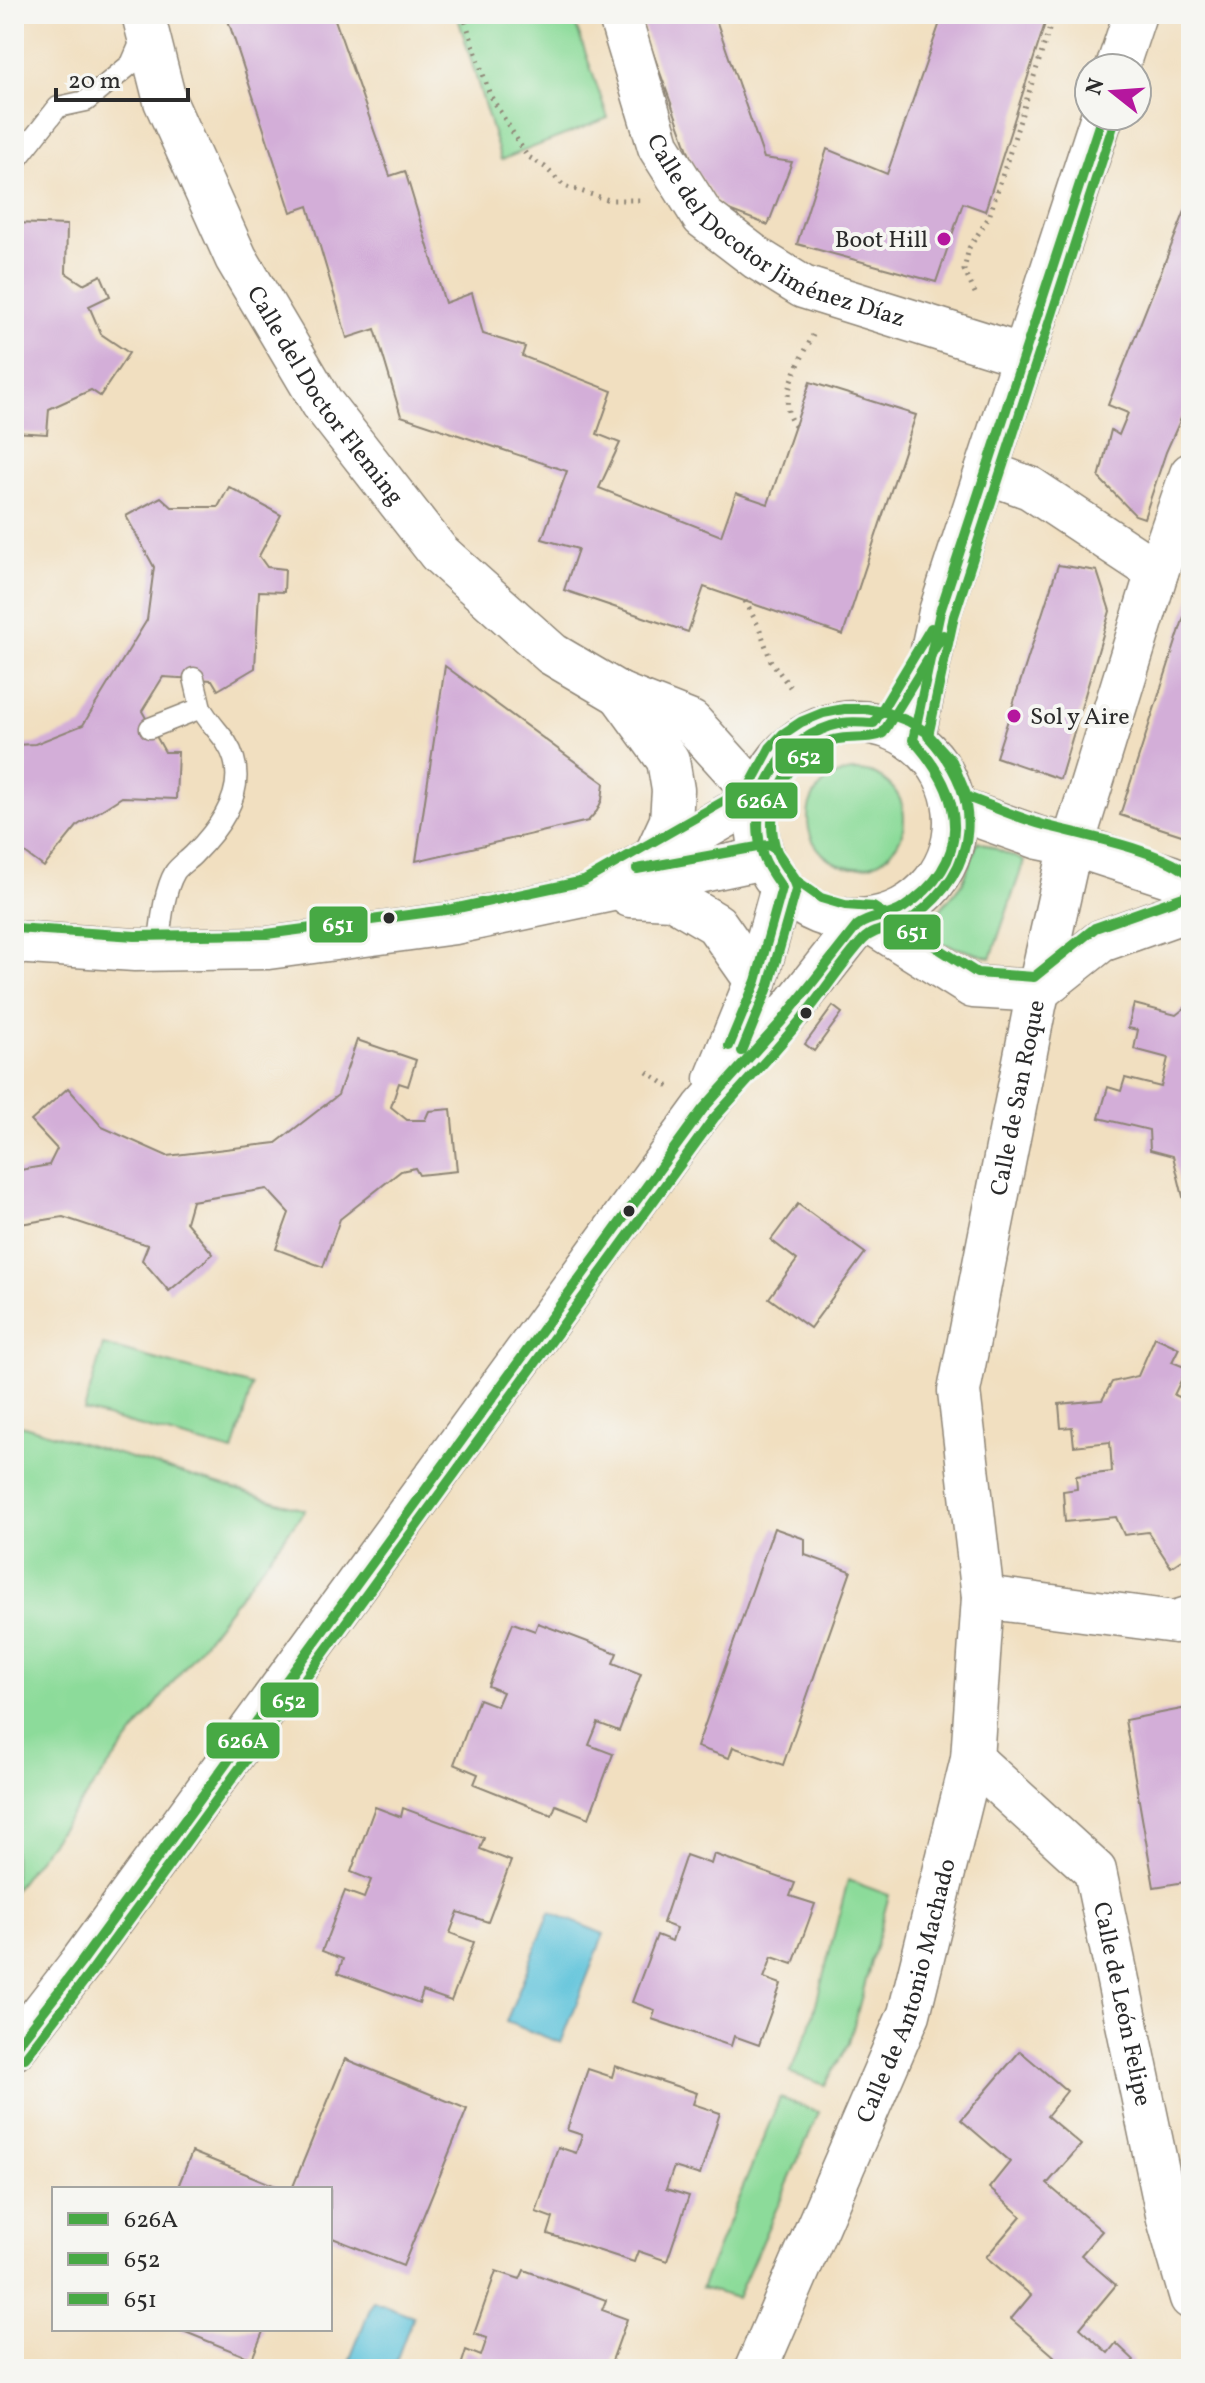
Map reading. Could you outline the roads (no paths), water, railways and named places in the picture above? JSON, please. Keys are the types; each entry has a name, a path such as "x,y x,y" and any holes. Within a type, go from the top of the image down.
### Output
{"street":[{"name":"Calle del Docotor Jiménez Díaz","path":"619,14 659,147 703,217 758,259 803,287 1024,356"},
{"path":"1122,52 1135,14"},
{"name":"Calle del Doctor Fleming","path":"145,20 165,101 236,258 322,403 439,553 552,654 620,694 691,722 760,796"},
{"path":"913,740 940,612 1097,132"},
{"path":"986,472 1030,488 1157,572"},
{"name":"Calle de San Roque","path":"983,1597 959,1391 1038,991 1073,845 1157,572 1191,474"},
{"path":"874,723 940,612"},
{"name":"Calle del Doctor Fleming","path":"620,694 668,760 673,790 671,821 654,858"},
{"path":"14,2049 80,1964 703,1109 793,1007 863,921 897,912 923,894 943,869 953,840 955,808 947,782 933,758 913,740 894,729 874,723 845,722 817,730 792,745 773,768 760,796 757,828 773,873 800,904 823,915 863,921 973,987 1038,991 1101,941 1191,909"},
{"path":"589,894 760,796"},
{"path":"955,808 1039,838 1073,845 1172,877 1191,896"},
{"path":"14,942 158,950 268,948 390,934 589,894 773,873"},
{"path":"703,1109 756,981 773,873"},
{"path":"589,894 672,898 716,924 756,981"},
{"path":"983,1597 1175,1622 1191,1617"},
{"name":"Calle de Antonio Machado","path":"757,2368 909,2014 972,1759 983,1597"},
{"name":"Calle de León Felipe","path":"972,1759 1095,1871 1168,2219 1191,2298"}],"lane":[{"path":"14,163 58,107 86,101 131,64 145,20"},
{"path":"158,950 164,906 175,872 215,833 234,793 237,778 235,760 226,739 201,708 194,678"},
{"path":"150,728 201,708"}],"water":[{"path":"550,1912 604,1934 561,2043 506,2022"},
{"path":"373,2301 413,2316 393,2369 346,2369"}],"place":[{"name":"Boot Hill","path":"944,239"},
{"name":"Sol y Aire","path":"1014,716"}]}
